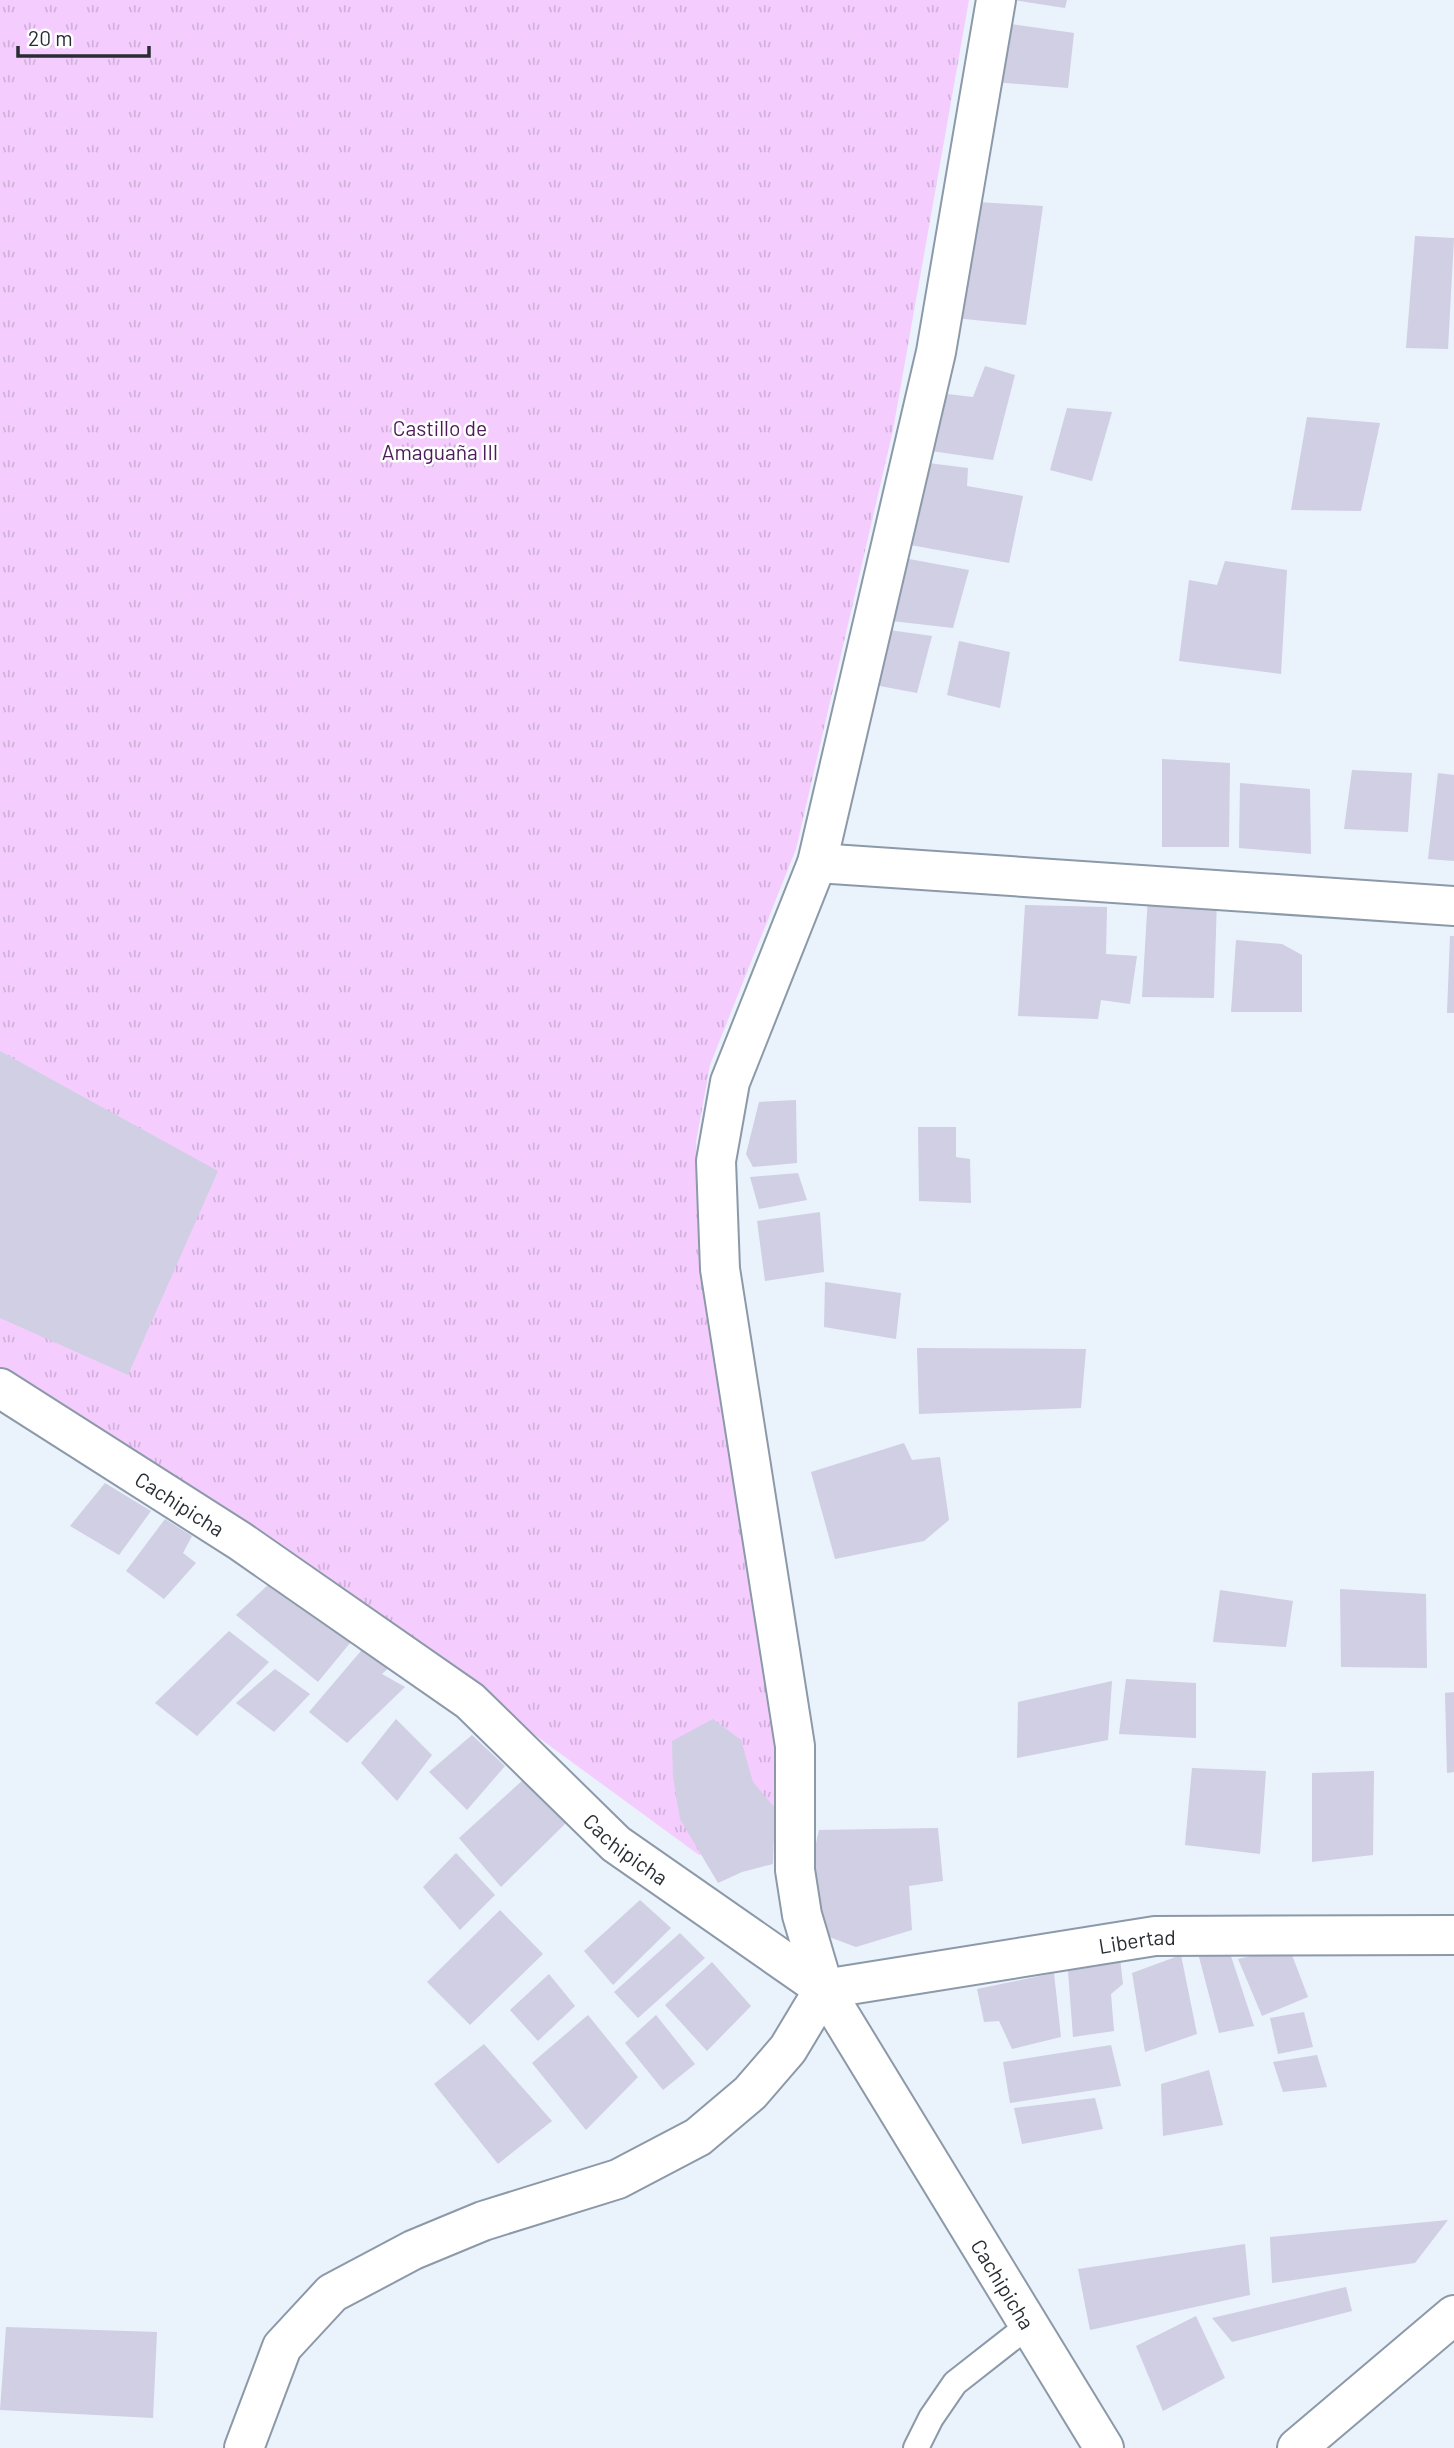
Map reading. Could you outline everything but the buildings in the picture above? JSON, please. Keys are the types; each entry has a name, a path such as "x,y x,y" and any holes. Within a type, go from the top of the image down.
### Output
{"main road":[{"path":"244,2448 282,2347 332,2293 413,2250 483,2221 618,2179 698,2137 750,2093 788,2049 824,1989 802,1915 795,1870 795,1746 720,1269 716,1161 730,1082 817,863 936,352 996,0"},
{"path":"817,863 1454,906"},
{"name":"Cachipicha","path":"0,1388 240,1541 470,1701 615,1844 824,1989 1104,2448"},
{"name":"Libertad","path":"824,1989 1155,1936 1454,1934"},
{"path":"1297,2448 1454,2315"}],"lane":[{"path":"916,2448 931,2418 955,2383 1029,2325"}],"green space":[{"name":"Castillo de Amaguaña III","path":"0,0 969,0 893,430 796,849 710,1065 696,1142 700,1250 774,1720 774,1842 699,1855 453,1675 0,1391"}]}
